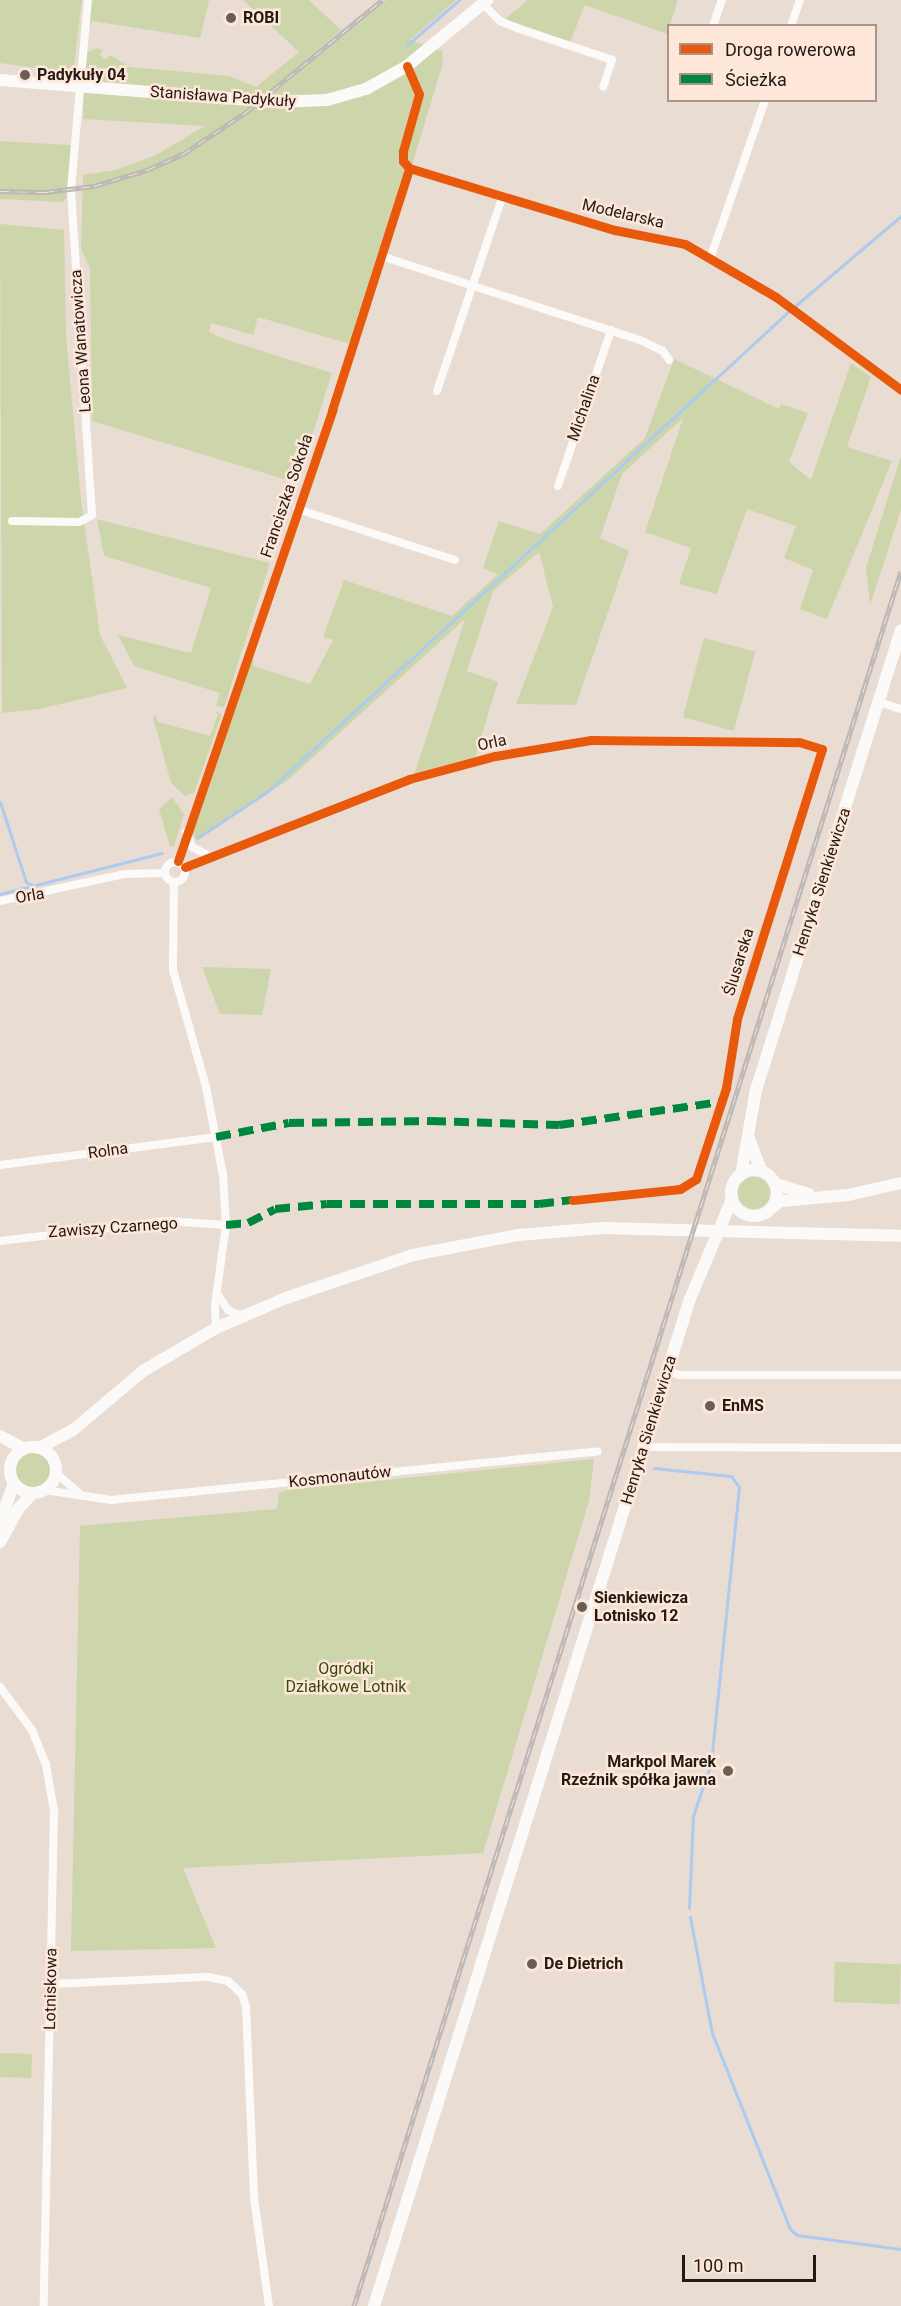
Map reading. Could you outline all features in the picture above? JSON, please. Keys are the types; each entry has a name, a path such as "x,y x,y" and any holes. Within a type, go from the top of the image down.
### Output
{"main road":[{"name":"Stanisława Padykuły","path":"0,80 309,102 350,96 407,66 485,2"},
{"name":"Henryka Sienkiewicza","path":"741,1175 756,1090 901,630"},
{"name":"Henryka Sienkiewicza","path":"748,1134 761,1171"},
{"path":"821,1197 782,1189 761,1171 741,1175 734,1183 732,1199 748,1215 765,1214 774,1206 901,1183"},
{"path":"774,1206 776,1184"},
{"name":"Henryka Sienkiewicza","path":"374,2306 667,1371 700,1269 732,1199"},
{"name":"Henryka Sienkiewicza","path":"717,1234 739,1217 748,1215"},
{"path":"0,1436 24,1449 39,1448 73,1430 144,1371 216,1328 241,1316 361,1271 465,1243 544,1232 636,1228 901,1236"},
{"path":"0,1542 18,1509 39,1492 56,1468 73,1430"},
{"path":"0,1446 11,1466 14,1483 0,1522"},
{"path":"39,1448 56,1468"},
{"path":"11,1466 24,1449"},
{"path":"14,1483 39,1492"}],"street":[{"path":"80,86 88,0"},
{"path":"714,24 722,0"},
{"path":"792,24 800,0"},
{"path":"485,2 500,21 612,60 603,87"},
{"path":"407,66 419,94 402,151 403,161 409,168"},
{"name":"Leona Wanatowicza","path":"12,521 79,522 92,515 71,189 80,86"},
{"path":"711,256 764,102"},
{"name":"Modelarska","path":"409,168 502,198 615,230 675,241 711,256 776,297 901,390"},
{"name":"Franciszka Sokoła","path":"181,864 186,832 297,509 409,168"},
{"path":"436,391 502,198"},
{"path":"381,256 611,330 663,351 669,360"},
{"name":"Michalina","path":"558,486 611,330"},
{"path":"297,509 455,560"},
{"path":"879,702 901,709"},
{"name":"Orla","path":"181,864 215,857 409,780 495,756 591,740 799,742 822,749"},
{"name":"Ślusarska","path":"573,1200 680,1189 692,1184 726,1088 737,1019 822,749"},
{"path":"186,832 196,852 215,857"},
{"path":"174,882 184,877 181,864 169,864 165,873 174,882 173,970 216,1137 226,1225 216,1328"},
{"name":"Orla","path":"0,901 125,874 165,873"},
{"name":"Rolna","path":"0,1165 216,1137"},
{"name":"Zawiszy Czarnego","path":"0,1241 168,1221 226,1225"},
{"path":"218,1295 228,1310 241,1316"},
{"path":"667,1371 679,1375 901,1374"},
{"path":"644,1447 901,1448"},
{"name":"Kosmonautów","path":"39,1492 111,1500 598,1451"},
{"path":"56,1468 82,1496"},
{"name":"Lotniskowa","path":"0,1687 32,1730 46,1765 52,1799 51,1984 44,2306"},
{"path":"51,1984 208,1977 228,1981 242,1994 246,2007 254,2198 269,2306"}],"green space":[{"path":"0,0 82,0 74,65 63,72 0,63"},
{"path":"91,0 209,0 200,38 92,21 88,28"},
{"path":"243,0 309,0 341,30 303,62 306,66 386,0 456,0 410,40 442,51 443,63 357,346 258,317 253,335 211,323 209,332 227,340 332,373 297,483 92,421 90,268 81,249 83,175 115,170 156,155 205,126 83,119 85,53 97,48 103,50 100,55 106,60 110,55 130,67 230,76 256,87 299,52"},
{"path":"528,0 678,0 670,24 667,24 667,34 585,5 570,42 505,19"},
{"path":"0,141 71,145 69,195 63,202 0,199"},
{"path":"0,224 64,230 66,336 81,500 100,635 127,688 40,709 2,713"},
{"path":"674,359 779,409 781,404 808,413 789,462 811,480 851,363 871,377 847,447 892,461 827,619 800,609 813,570 784,558 796,526 747,509 717,594 679,584 691,548 645,532 683,418 622,474 600,538 629,551 576,705 516,704 553,607 539,552 493,591 467,671 498,682 475,757 414,775 465,619 288,780 197,841 191,831 251,660 254,660 253,666 310,684 333,640 323,637 344,580 452,616 498,574 483,568 499,521 540,534 645,438"},
{"path":"901,456 901,510 870,605 866,568"},
{"path":"97,519 270,563 224,707 216,706 220,693 134,666 118,635 191,653 211,588 104,556"},
{"path":"704,638 755,652 734,731 683,717"},
{"path":"214,711 222,714 194,793 185,796 171,783 153,717 156,716 158,722 210,736 218,715"},
{"path":"172,797 184,814 174,846 170,846 159,809"},
{"path":"202,967 271,969 262,1015 220,1014"},
{"path":"754,1177 766,1181 770,1193 766,1205 754,1209 742,1205 738,1193 742,1181"},
{"path":"33,1453 45,1458 50,1470 45,1482 33,1487 21,1482 16,1470 21,1458"},
{"name":"Ogródki Działkowe Lotnik","path":"594,1459 589,1501 483,1853 183,1868 216,1948 71,1951 80,1526 277,1509 279,1493 287,1490"},
{"path":"835,1962 901,1964 900,2004 834,2002"},
{"path":"0,2053 32,2054 31,2078 0,2077"}],"waterway":[{"path":"407,45 459,0"},
{"path":"796,305 901,216"},
{"path":"197,838 268,791 787,313"},
{"path":"0,802 26,882 34,886"},
{"path":"0,894 162,853"},
{"path":"654,1468 731,1476 739,1487 711,1763 693,1816 689,1908"},
{"path":"690,1917 712,2033 790,2229 797,2235 901,2249"}],"railway":[{"path":"0,191 45,192 94,186 147,170 183,154 245,113 382,0"},
{"path":"354,2306 901,571"}],"marked path":[{"path":"216,1137 289,1123 431,1121 559,1125 721,1102"},
{"path":"226,1225 248,1223 275,1209 327,1204 539,1204 573,1200"}],"cycle path":[{"path":"407,66 419,94 403,151 403,161 409,168 615,230 685,244 776,297 901,390"},
{"path":"178,861 332,410 409,168"},
{"path":"185,867 409,779 495,756 591,740 799,742 822,749 737,1019 726,1088 696,1179 680,1189 573,1200"}],"place":[{"name":"ROBI","path":"231,18"},
{"name":"Padykuły 04","path":"25,75"},
{"name":"EnMS","path":"710,1406"},
{"name":"Sienkiewicza Lotnisko 12","path":"582,1607"},
{"name":"Markpol Marek Rzeźnik spółka jawna","path":"728,1771"},
{"name":"De Dietrich","path":"532,1964"}]}
